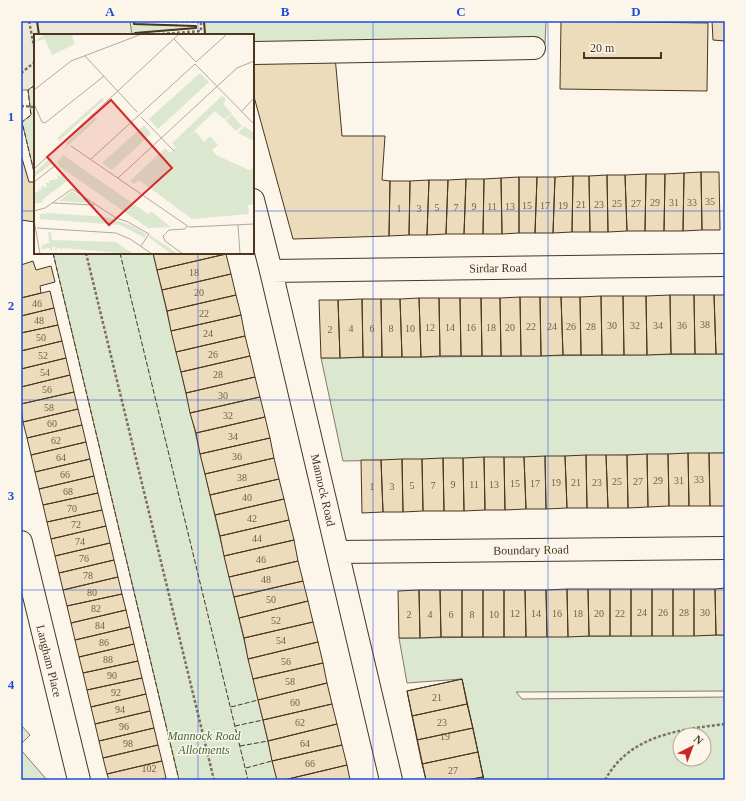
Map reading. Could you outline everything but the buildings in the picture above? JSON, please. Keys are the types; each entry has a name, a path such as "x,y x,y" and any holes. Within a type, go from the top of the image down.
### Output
{"street":[{"path":"254,53 534,48"},
{"name":"Mannock Road","path":"254,204 272,271 390,780"},
{"name":"Sirdar Road","path":"272,271 725,265"},
{"name":"Langham Place","path":"21,542 27,588 79,780"},
{"name":"Boundary Road","path":"338,552 725,548"}],"path":[{"path":"29,21 34,46"},
{"path":"160,34 201,31 201,22 170,21"},
{"path":"21,73 34,63"},
{"path":"21,106 34,107"},
{"path":"86,254 214,780"},
{"path":"605,780 613,765 632,748 681,730 725,724"}],"green space":[{"path":"37,21 134,21 134,24 196,26 196,28 135,34 39,34"},
{"path":"204,21 546,21 545,44 254,47 254,34 205,34"},
{"path":"34,86 34,172 22,122 31,115 28,90"},
{"name":"Mannock Road Allotments","path":"53,254 153,254 277,780 179,780"},
{"path":"725,354 725,453 343,461 321,358"},
{"path":"725,635 725,691 516,692 522,699 725,697 725,780 484,780 462,679 407,683 399,638"},
{"path":"21,725 30,735 21,744"},
{"path":"21,750 47,780 21,780"}],"shaded area":[{"path":"21,21 130,21 132,34 34,34 34,86 28,90 21,90"}],"fence":[{"path":"34,86 28,90 31,115 22,122 34,172"},
{"path":"53,254 179,780"},
{"path":"120,254 248,780"},
{"path":"231,707 258,700"},
{"path":"235,726 263,720"},
{"path":"240,746 268,741"},
{"path":"246,768 272,761"}],"wall":[{"path":"37,21 39,34"},
{"path":"134,21 134,24 196,26 196,28 135,34"},
{"path":"204,21 205,34"}]}
